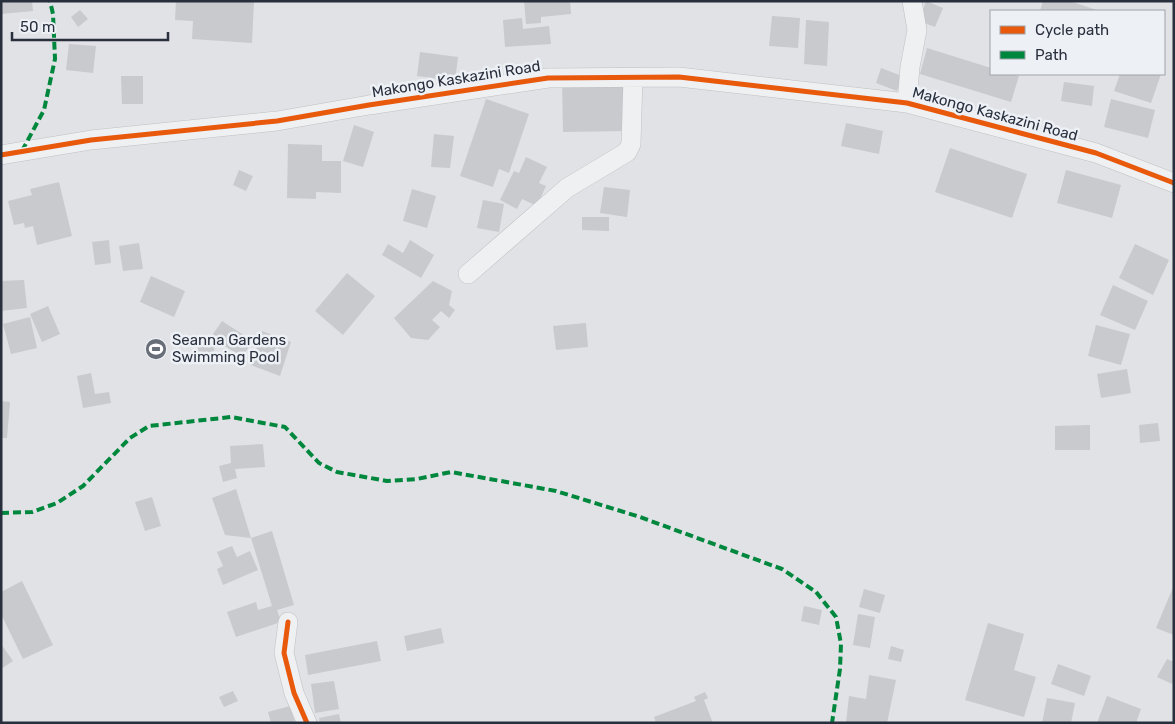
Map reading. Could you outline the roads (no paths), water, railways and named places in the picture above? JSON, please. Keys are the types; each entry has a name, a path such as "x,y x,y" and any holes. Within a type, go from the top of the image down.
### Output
{"street":[{"path":"907,103 910,67 917,30 912,1"},
{"name":"Makongo Kaskazini Road","path":"1,155 91,140 278,121 368,105 548,78 679,77 907,103 1096,153 1174,184"},
{"path":"468,274 567,188 627,152 631,144 633,78"},
{"path":"288,622 284,653 294,693 308,723"}],"place":[{"name":"Seanna Gardens Swimming Pool","path":"156,349"}]}
